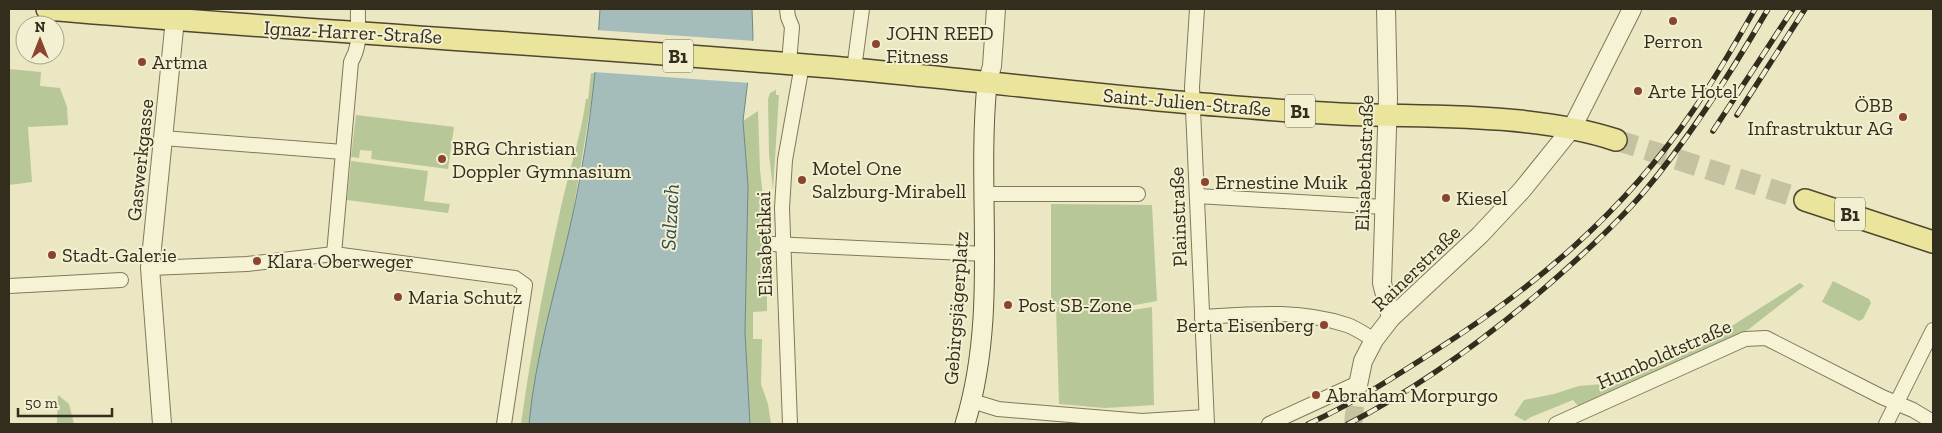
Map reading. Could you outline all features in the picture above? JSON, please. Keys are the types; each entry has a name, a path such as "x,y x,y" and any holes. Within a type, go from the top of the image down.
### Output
{"main road":[{"name":"Ignaz-Harrer-Straße","path":"47,9 176,14 360,34 457,38 793,64"},
{"name":"Saint-Julien-Straße","path":"793,64 1193,103 1465,118 1572,128 1616,140"},
{"name":"Gebirgsjägerplatz","path":"965,424 977,377 982,320 985,254 983,194 987,84"},
{"name":"B1","path":"1805,200 1933,242"}],"street":[{"path":"334,254 351,62 358,51 360,34 358,9"},
{"name":"Elisabethkai","path":"787,9 792,27 793,64 778,244 790,424"},
{"path":"854,69 862,9"},
{"path":"987,84 992,66 996,9"},
{"name":"Plainstraße","path":"1197,9 1193,103 1206,421"},
{"name":"Elisabethstraße","path":"1386,9 1388,98 1382,283 1391,318"},
{"name":"Rainerstraße","path":"1357,387 1364,361 1374,340 1391,318 1480,235 1522,190 1572,128 1632,9"},
{"name":"Gaswerkgasse","path":"162,424 150,268 176,14"},
{"path":"163,138 343,152"},
{"path":"983,194 1138,194"},
{"path":"1197,196 1384,207"},
{"path":"778,244 985,254"},
{"path":"150,268 247,264 334,254 515,278 525,285 504,424"},
{"path":"9,286 122,280"},
{"path":"1202,318 1258,314 1301,314 1349,325 1374,340"},
{"path":"1886,424 1933,330"},
{"name":"Humboldtstraße","path":"1556,424 1746,339 1766,338 1933,422"},
{"path":"1269,424 1357,387"},
{"path":"972,401 998,409 1142,421 1206,421"}],"green space":[{"path":"9,69 41,72 40,86 60,88 67,107 68,125 28,127 32,182 9,185"},
{"path":"591,73 596,73 571,224 543,345 529,424 521,424 544,288 586,99 588,99"},
{"path":"776,90 776,95 779,95 773,190 769,154 768,99 770,93"},
{"path":"758,111 760,170 767,232 767,311 753,312 753,339 762,339 761,384 768,404 771,424 750,424 745,332 748,185 743,121"},
{"path":"356,115 454,127 448,169 371,159 372,151 360,150 359,158 351,157"},
{"path":"351,161 428,171 424,201 450,204 448,213 347,200"},
{"path":"1051,204 1152,205 1157,301 1113,309 1051,304"},
{"path":"1833,281 1869,299 1871,303 1863,319 1859,321 1822,302"},
{"path":"1800,283 1804,286 1749,329 1659,374 1578,406 1573,400 1525,421 1514,415 1524,400 1554,394 1579,386 1603,384 1657,367 1722,337 1727,329"},
{"path":"1056,307 1113,313 1152,307 1154,405 1105,408 1059,404"},
{"path":"58,395 69,404 74,424 57,424"}],"water":[{"name":"Salzach","path":"600,9 752,9 753,37 743,121 748,185 745,332 750,424 529,424 546,325 581,173 593,91"}],"pier":[{"path":"596,30 755,41 750,83 594,72"}],"tunnel":[{"path":"1616,140 1805,200"},
{"path":"1353,424 1357,390"}],"railway":[{"path":"1308,424 1372,390 1418,362 1507,302 1575,245 1637,183 1665,148 1709,87 1755,9"},
{"path":"1348,424 1424,380 1471,347 1540,292 1606,232 1643,193 1694,127 1740,57 1768,9"},
{"path":"1713,131 1793,9"},
{"path":"1737,115 1805,9"}],"place":[{"name":"Perron","path":"1673,21"},
{"name":"JOHN REED Fitness","path":"876,44"},
{"name":"Artma","path":"142,62"},
{"name":"Arte Hotel","path":"1638,91"},
{"name":"ÖBB Infrastruktur AG","path":"1903,117"},
{"name":"BRG Christian Doppler Gymnasium","path":"442,159"},
{"name":"Motel One Salzburg-Mirabell","path":"802,180"},
{"name":"Ernestine Muik","path":"1205,182"},
{"name":"Kiesel","path":"1446,198"},
{"name":"Stadt-Galerie","path":"52,255"},
{"name":"Klara Oberweger","path":"257,261"},
{"name":"Maria Schutz","path":"398,297"},
{"name":"Post SB-Zone","path":"1008,305"},
{"name":"Berta Eisenberg","path":"1324,325"},
{"name":"Abraham Morpurgo","path":"1316,395"}]}
